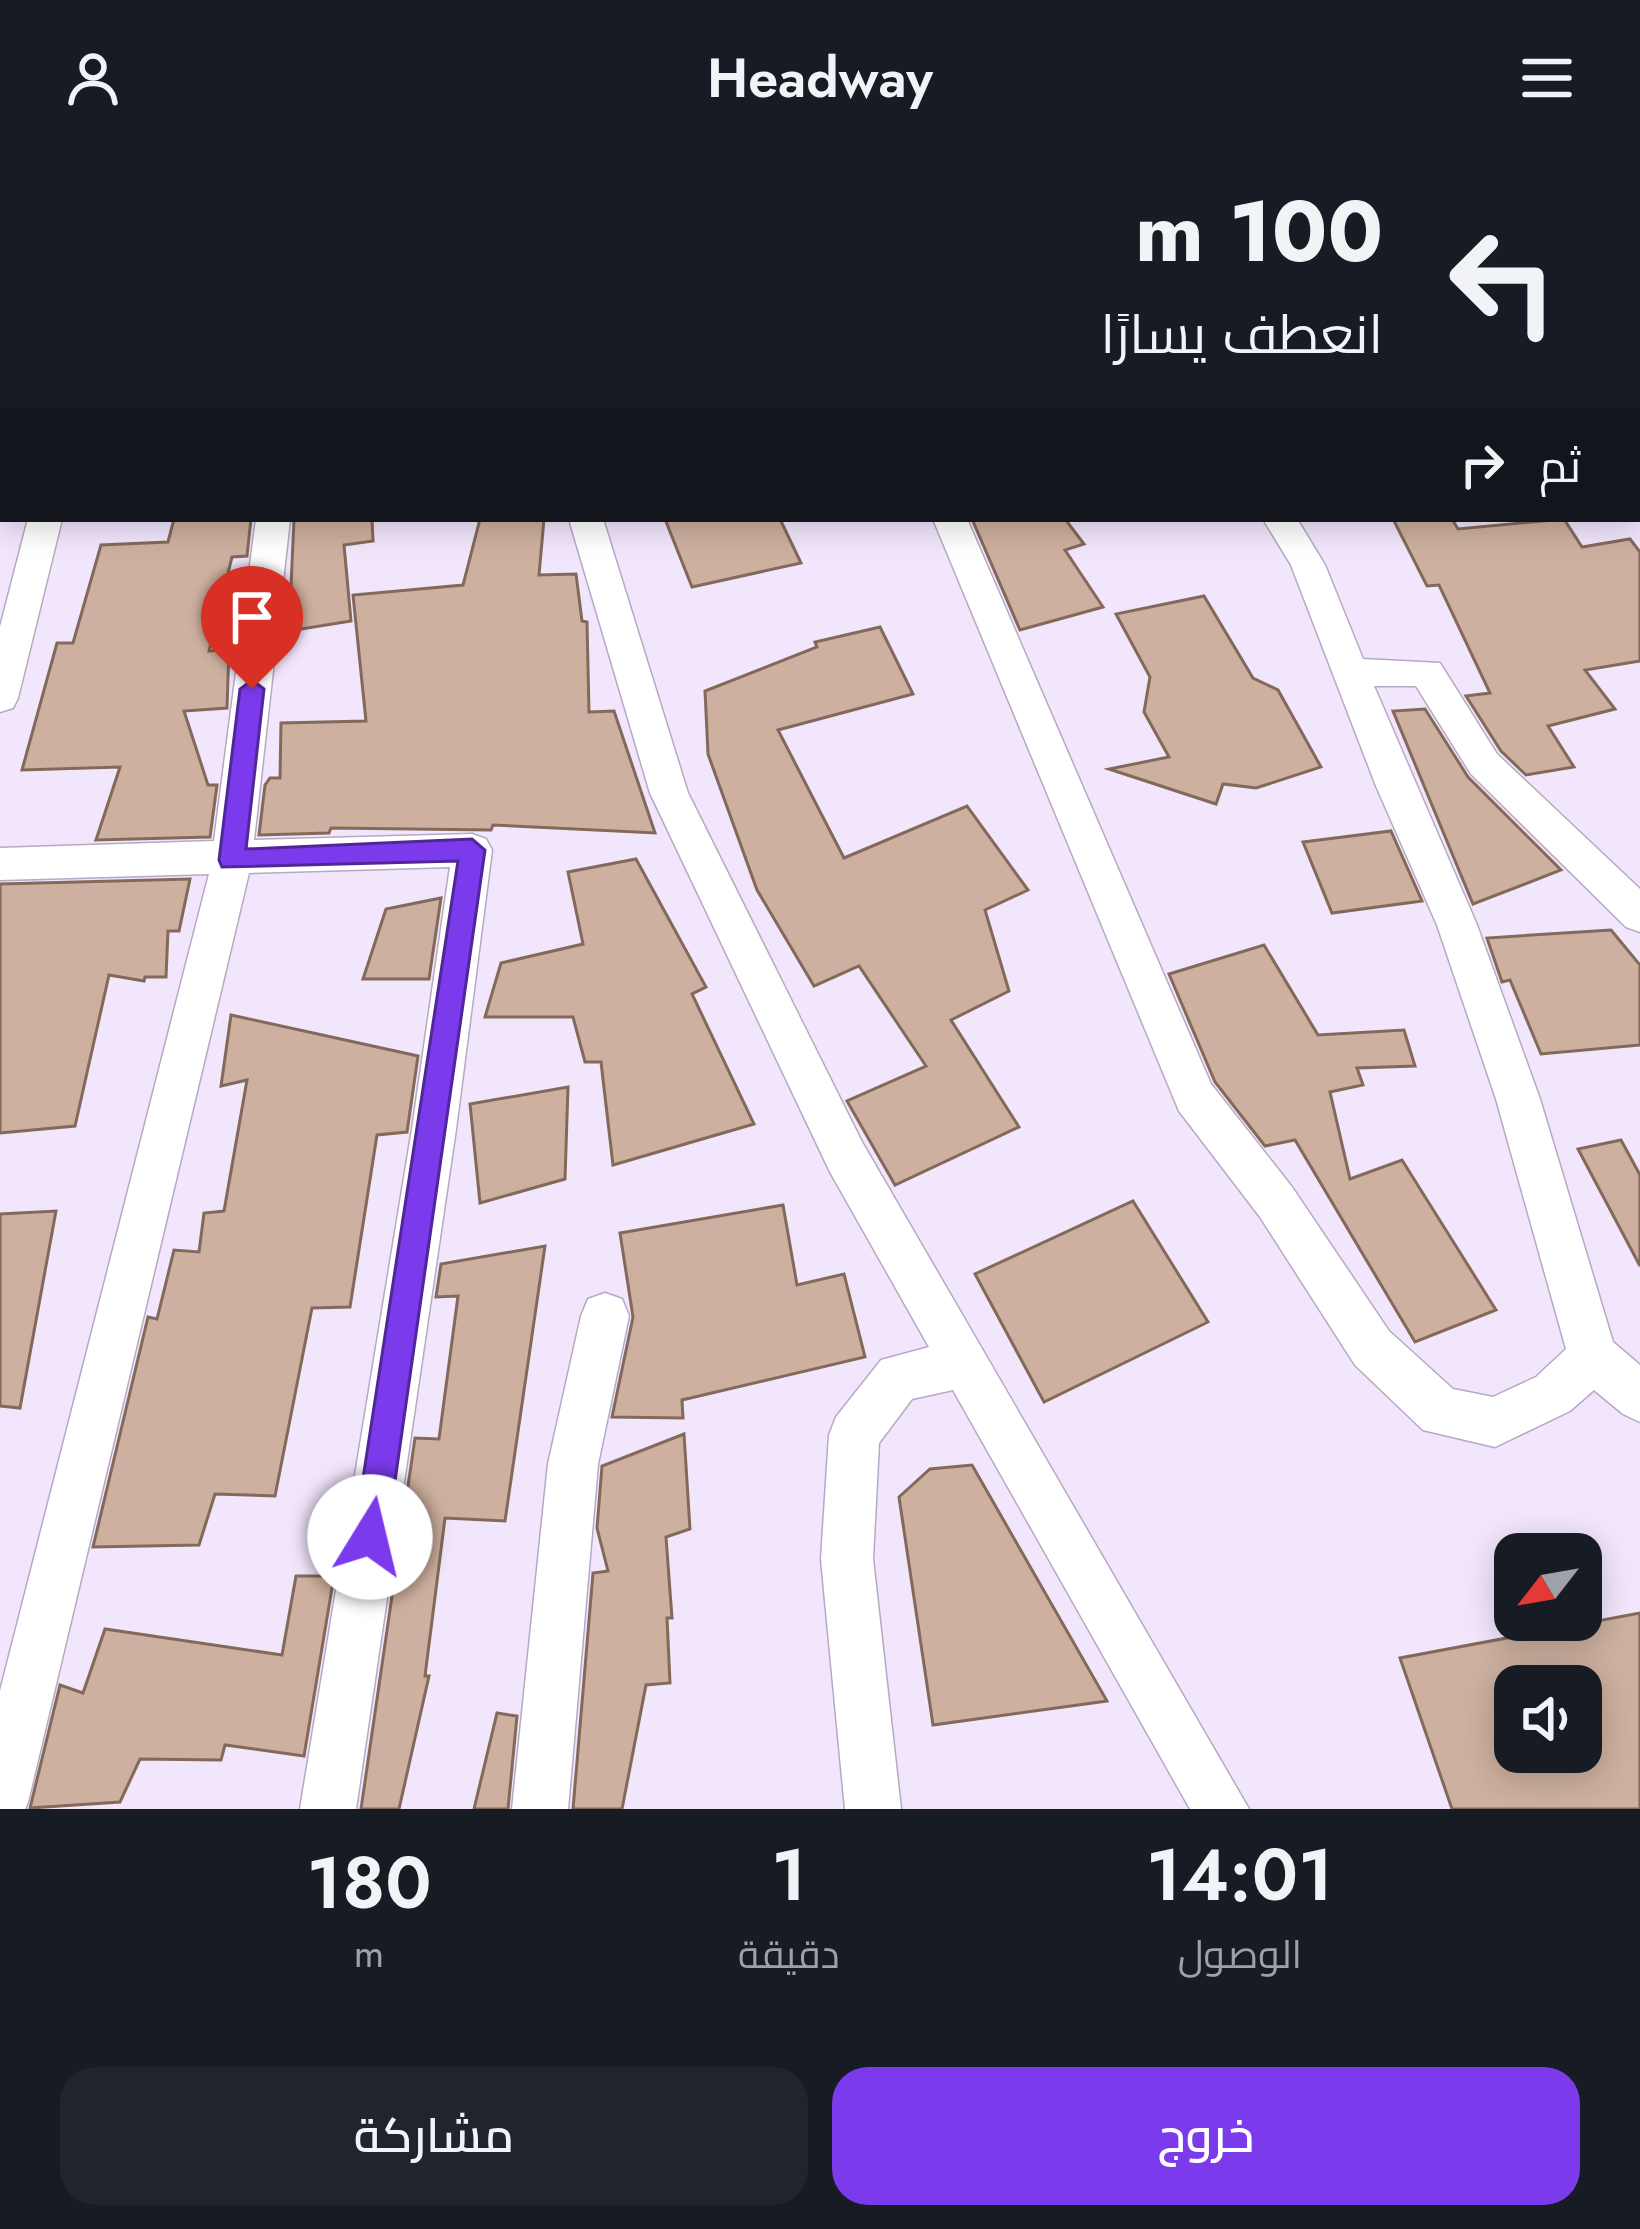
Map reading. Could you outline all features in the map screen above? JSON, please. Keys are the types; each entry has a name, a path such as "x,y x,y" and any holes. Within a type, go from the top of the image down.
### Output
{"street":[{"path":"0,698 44,522"},
{"path":"0,1802 232,860 273,522"},
{"path":"587,522 668,793 846,1157 1221,1809"},
{"path":"951,522 1195,1097 1276,1202 1372,1348 1441,1412 1495,1422 1553,1394 1593,1357"},
{"path":"1282,522 1308,565 1457,925 1518,1099 1593,1357 1640,1397"},
{"path":"1350,672 1427,673 1484,764 1640,916"},
{"path":"0,864 472,850 328,1809"},
{"path":"540,1809 573,1464 605,1316"},
{"path":"873,1809 847,1559 854,1435 898,1377 964,1364"}],"building":[{"path":"173,522 251,522 247,556 232,557 209,651 229,649 227,708 184,711 208,785 217,785 210,837 96,840 120,767 22,770 57,643 73,643 101,545 168,542"},
{"path":"294,522 372,522 373,541 344,545 351,621 289,631"},
{"path":"479,522 544,522 539,575 576,574 582,621 587,622 589,712 614,711 655,833 493,825 491,830 331,828 329,833 259,835 265,785 270,778 280,778 281,723 366,721 353,595 463,585"},
{"path":"666,522 781,522 801,563 692,587"},
{"path":"973,522 1067,522 1084,544 1065,550 1103,607 1020,630"},
{"path":"1395,522 1454,522 1458,529 1566,522 1582,547 1630,539 1640,552 1640,661 1585,670 1615,709 1548,726 1574,767 1526,775 1501,751 1466,696 1490,693 1439,585 1427,586"},
{"path":"1204,596 1253,678 1278,690 1321,767 1256,788 1223,784 1216,804 1109,769 1169,757 1144,712 1150,677 1116,614"},
{"path":"880,627 913,694 778,730 844,858 967,806 1028,890 985,910 1009,991 951,1020 1019,1127 895,1185 847,1101 926,1066 859,966 814,986 757,890 708,754 705,691 817,647 815,642"},
{"path":"1425,709 1468,777 1561,870 1473,904 1393,711"},
{"path":"1391,831 1422,901 1332,913 1303,842"},
{"path":"636,859 706,987 692,994 754,1124 613,1165 601,1062 585,1062 573,1017 485,1017 501,963 583,944 568,872"},
{"path":"190,879 179,931 168,931 166,977 145,977 144,981 109,975 75,1126 0,1133 0,884"},
{"path":"441,898 429,979 363,979 386,909"},
{"path":"1611,930 1640,965 1640,1045 1541,1054 1510,980 1502,982 1487,938"},
{"path":"1264,945 1318,1035 1404,1030 1415,1066 1357,1068 1363,1085 1330,1092 1350,1179 1402,1160 1496,1310 1415,1342 1295,1140 1265,1146 1215,1082 1169,974"},
{"path":"231,1015 418,1056 407,1132 377,1135 350,1307 312,1308 275,1496 215,1494 199,1545 93,1547 148,1317 157,1319 174,1250 199,1252 204,1213 224,1211 247,1080 221,1086"},
{"path":"568,1087 565,1179 480,1203 470,1104"},
{"path":"1621,1140 1640,1175 1640,1266 1578,1149"},
{"path":"1133,1201 1208,1322 1044,1402 975,1274"},
{"path":"783,1205 797,1285 844,1274 865,1357 682,1400 683,1418 612,1417 633,1317 620,1233"},
{"path":"56,1211 20,1408 0,1406 0,1214"},
{"path":"545,1246 505,1521 445,1518 425,1676 429,1676 399,1809 361,1809 415,1438 439,1439 458,1296 436,1297 441,1264"},
{"path":"684,1434 690,1529 666,1537 672,1618 667,1618 670,1683 646,1685 622,1809 573,1809 593,1573 608,1571 597,1528 602,1466"},
{"path":"972,1465 1107,1701 933,1725 899,1497 930,1469"},
{"path":"296,1576 334,1576 304,1756 225,1745 221,1760 140,1759 120,1802 30,1808 60,1685 83,1693 105,1629 282,1655"},
{"path":"1640,1613 1640,1809 1452,1809 1400,1658 1494,1640 1602,1641 1602,1620"},
{"path":"497,1713 517,1716 508,1809 474,1809"}],"route":[{"path":"252,689 232,860 472,850 370,1537"}]}
